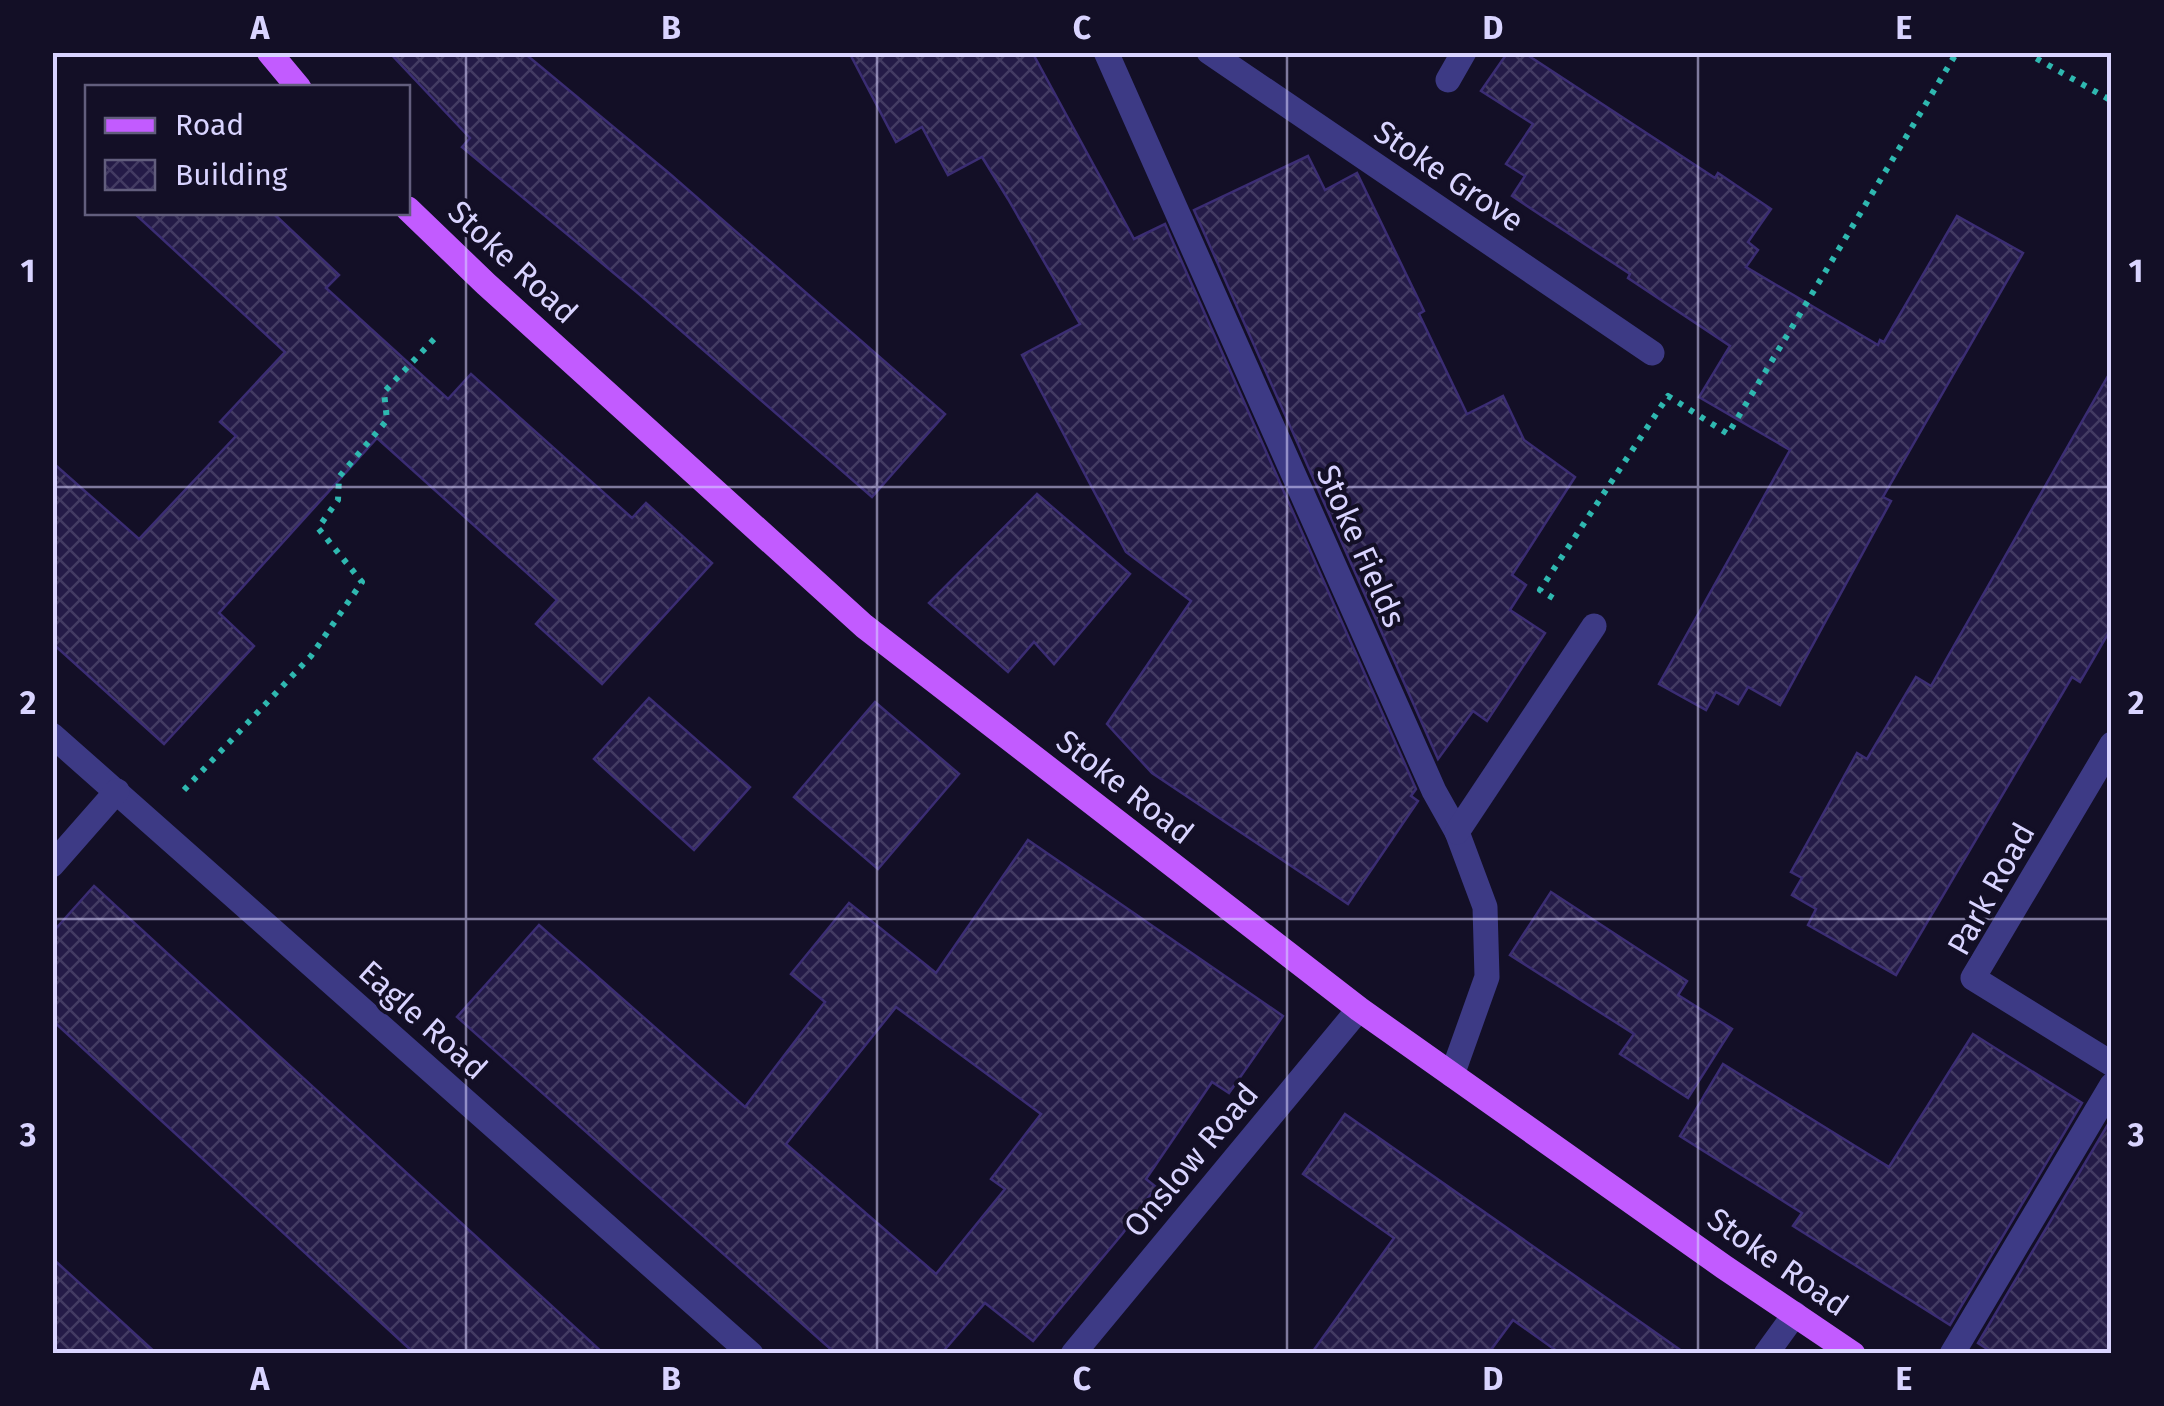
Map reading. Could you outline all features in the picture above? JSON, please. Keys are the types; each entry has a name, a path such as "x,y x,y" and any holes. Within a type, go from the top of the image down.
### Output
{"main road":[{"path":"270,52 296,85"},
{"name":"Stoke Road","path":"410,210 486,284 864,626 1359,1009 1853,1354"}],"street":[{"name":"Stoke Fields","path":"1106,52 1426,773 1457,832 1486,908 1487,976 1452,1075"},
{"name":"Stoke Grove","path":"1208,52 1652,353"},
{"path":"1448,80 1464,52"},
{"path":"1457,832 1594,626"},
{"name":"Eagle Road","path":"52,735 751,1354"},
{"name":"Park Road","path":"2112,744 1973,978 2112,1064"},
{"path":"52,865 117,791"},
{"name":"Onslow Road","path":"1073,1354 1359,1009"},
{"path":"1952,1354 2112,1085"},
{"path":"1766,1354 1795,1314"}],"path":[{"path":"1594,626 1540,590 1668,396 1728,434 1958,52"},
{"path":"2025,52 2112,101"},
{"path":"152,824 312,656 362,582 318,528 338,500 339,477 386,420 384,392 436,338"}],"building":[{"path":"389,52 523,52 670,174 945,414 872,497 639,294 462,147 470,138"},
{"path":"849,52 1032,52 1134,239 1165,224 1416,789 1411,796 1418,801 1348,904 1152,773 1107,724 1191,601 1126,552 1022,355 1080,324 982,157 948,175 922,127 896,142"},
{"path":"1508,52 1523,52 1715,178 1718,173 1771,209 1748,242 1758,250 1746,267 1878,345 1880,340 1884,342 1957,216 2023,253 1883,497 1891,501 1780,705 1748,687 1738,704 1716,692 1706,710 1659,684 1790,450 1699,397 1730,346 1512,196 1525,176 1506,164 1533,124 1481,91"},
{"path":"1308,156 1325,190 1357,173 1424,311 1419,314 1467,414 1503,396 1524,440 1575,477 1512,575 1526,585 1510,610 1545,633 1487,721 1473,711 1438,759 1194,210"},
{"path":"136,215 275,215 339,275 326,288 448,399 471,374 632,518 646,503 712,563 602,684 536,624 557,600 377,438 219,613 254,646 164,744 52,643 52,462 139,539 236,436 220,422 285,352"},
{"path":"2112,369 2112,627 2080,682 2072,677 1896,975 1808,925 1816,909 1792,895 1802,878 1791,872 1857,753 1867,759 1916,677 1931,686"},
{"path":"1037,494 1130,574 1054,664 1034,642 1008,672 929,603"},
{"path":"649,698 750,787 694,850 594,759"},
{"path":"875,702 959,774 878,869 794,797"},
{"path":"1028,840 1283,1016 1229,1093 1212,1082 1146,1179 1156,1187 1033,1341 985,1303 941,1354 836,1354 457,1017 539,925 745,1107 825,1002 791,974 849,903 936,973","holes":["896,1007 1041,1114 991,1179 1005,1189 936,1274 786,1144"]},
{"path":"94,886 604,1354 415,1354 52,1020 52,933"},
{"path":"1551,892 1687,981 1678,995 1732,1029 1688,1098 1620,1054 1634,1034 1510,955"},
{"path":"1973,1034 2082,1103 1950,1325 1793,1226 1802,1213 1680,1136 1723,1064 1889,1167"},
{"path":"1345,1114 1686,1354 1561,1354 1513,1320 1488,1354 1311,1354 1394,1238 1303,1174"},
{"path":"2110,1121 2112,1354 1995,1354 1978,1343"},
{"path":"52,1258 157,1354 52,1354"}]}
